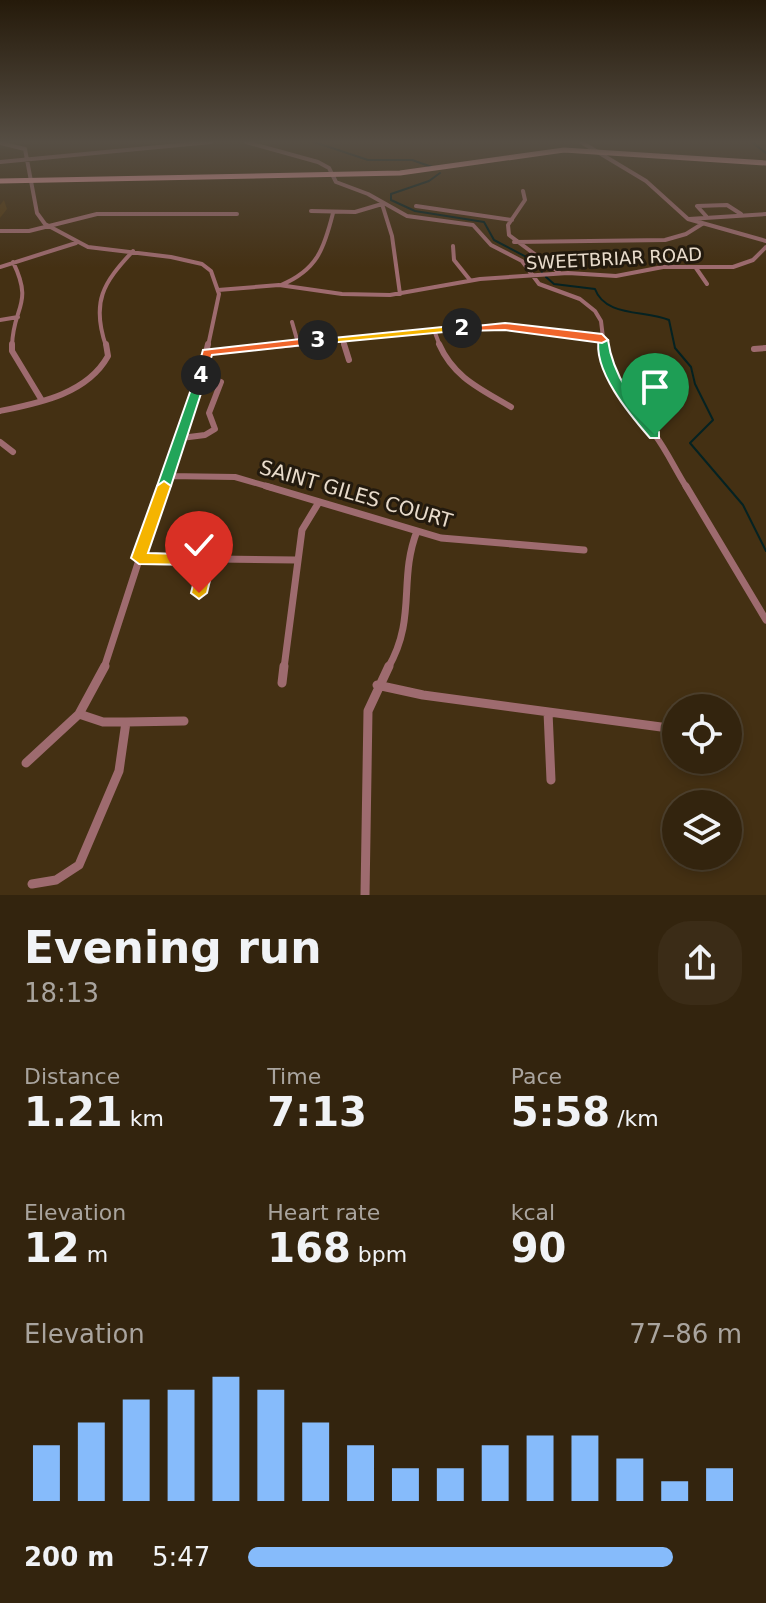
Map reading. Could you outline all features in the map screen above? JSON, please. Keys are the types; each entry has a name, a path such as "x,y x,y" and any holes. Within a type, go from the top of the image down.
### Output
{"street":[{"path":"26,763 79,714 107,662 201,375 218,290 211,271 202,264 76,243 47,226 37,213 33,184"},
{"path":"340,184 411,217 473,225 491,245 522,261 532,277 543,286 589,304 600,319 605,357 627,402 655,435 766,620"},
{"path":"649,184 689,219 766,244"},
{"path":"523,191 522,210 507,231 514,242 546,260 560,273"},
{"path":"311,211 361,211 382,204"},
{"path":"382,204 391,222 393,259 400,294"},
{"path":"706,216 697,206 727,205 742,215"},
{"path":"416,206 459,209 512,220"},
{"path":"279,285 307,274 317,265 333,213"},
{"path":"0,231 47,226 97,214 237,214"},
{"path":"689,219 766,214"},
{"path":"514,242 544,239 597,243 669,239 691,233 702,224"},
{"path":"0,267 76,243"},
{"name":"SWEETBRIAR ROAD","path":"218,290 279,285 342,294 400,294 470,280 560,273 616,276 659,268 747,263 766,244"},
{"path":"453,246 451,254 456,265 470,280"},
{"path":"0,411 79,384 103,367 108,349 98,318 101,294 113,272 133,251"},
{"path":"13,262 26,289 12,351 41,399"},
{"path":"696,268 707,284"},
{"path":"0,320 18,317"},
{"path":"292,322 298,343"},
{"path":"207,352 505,326 602,337"},
{"path":"434,330 443,356 457,376 511,407"},
{"path":"342,339 349,360"},
{"path":"754,349 766,348"},
{"path":"181,438 205,435 215,429 209,413 221,382 201,375"},
{"path":"0,442 13,452"},
{"name":"SAINT GILES COURT","path":"168,476 235,477 441,538 584,550"},
{"path":"282,683 302,530 319,502"},
{"path":"365,895 368,711 377,685 402,642 406,627 407,557 417,531"},
{"path":"139,558 296,560"},
{"path":"199,593 207,559"},
{"path":"377,685 662,727"},
{"path":"548,712 551,780"},
{"path":"79,714 103,722 184,721"},
{"path":"32,884 56,880 79,865 119,771 125,746 126,722"}],"waterway":[{"path":"421,184 391,194 391,200 415,211 484,222 494,240 536,262 542,272"},
{"path":"546,277 554,284 595,289 600,298 616,308 669,320 675,348 691,367 695,384 713,420 690,443 743,505 766,551"}],"route":[{"path":"199,593 207,559 139,558 207,352 489,326 602,337 605,357 627,402 638,419 655,435"}]}
